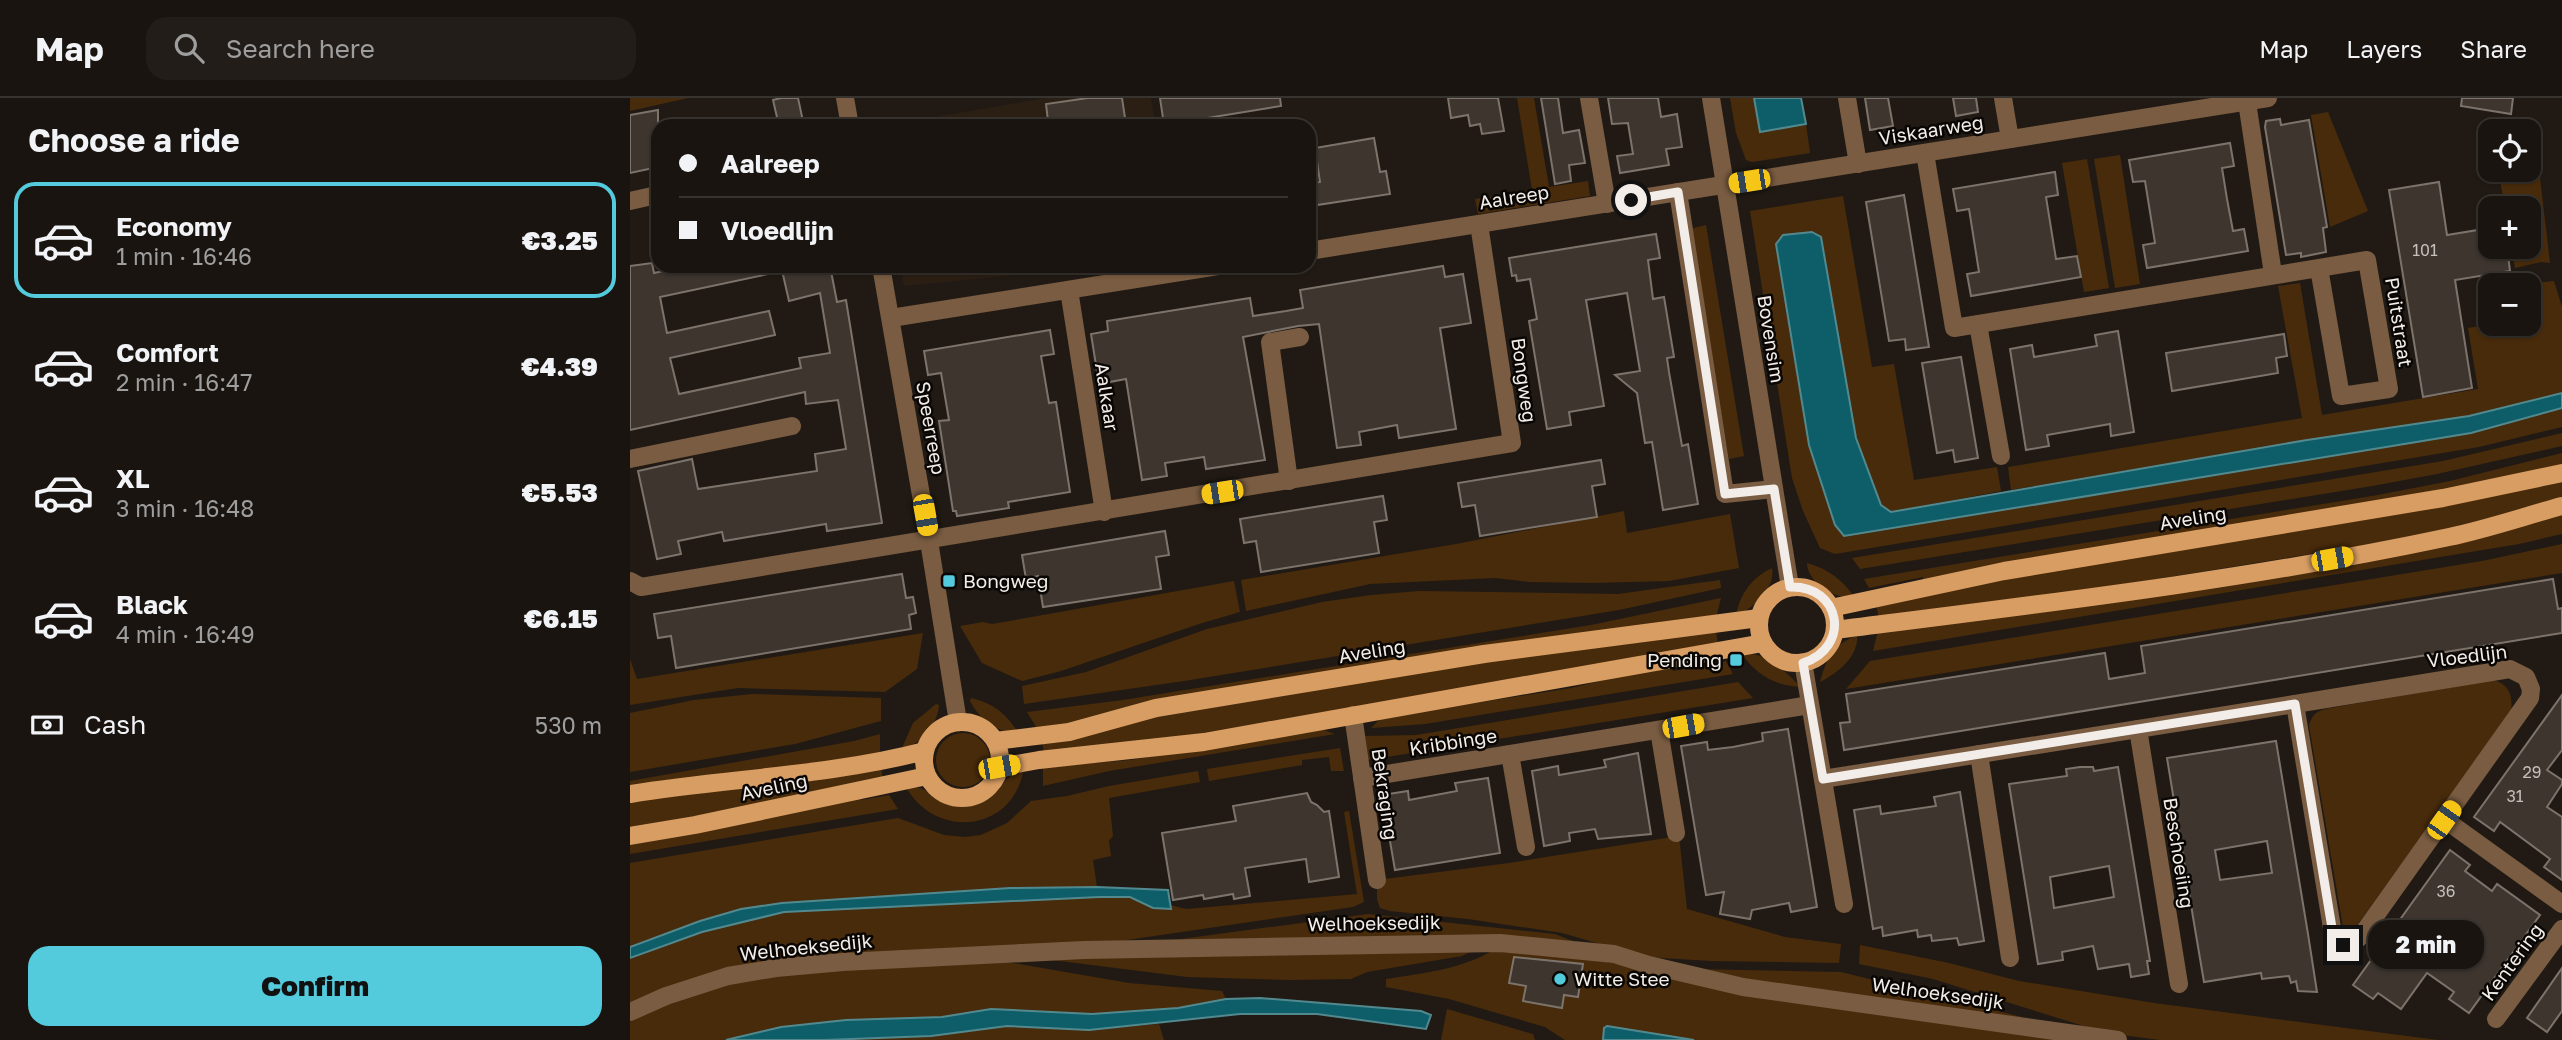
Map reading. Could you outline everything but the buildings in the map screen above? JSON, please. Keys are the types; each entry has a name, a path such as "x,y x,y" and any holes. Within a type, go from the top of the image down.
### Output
{"main road":[{"name":"Aveling","path":"1831,608 2004,571 2443,498 2562,473"},
{"path":"1835,630 2011,609 2285,567 2452,537 2562,506"},
{"path":"1810,588 1826,600 1831,608 1835,630 1821,655 1803,663 1796,663 1780,659 1763,643 1759,618 1767,601 1781,589 1810,588"},
{"name":"Aveling","path":"995,741 1069,732 1156,708 1483,654 1759,618"},
{"path":"999,767 1039,760 1204,742 1763,643"},
{"path":"958,722 979,725 995,741 999,753 999,767 990,787 978,795 963,799 942,793 927,776 925,751 937,732 958,722"},
{"name":"Aveling","path":"630,794 835,769 925,751"},
{"name":"Aveling","path":"630,836 927,776"}],"street":[{"path":"845,98 849,119"},
{"path":"1590,98 1607,204"},
{"name":"Bovensim","path":"1711,98 1790,587"},
{"name":"Viskaarweg","path":"1847,98 1858,164"},
{"name":"Viskaarweg","path":"2003,98 2010,139"},
{"name":"Viskaarweg","path":"1725,185 2010,139 2160,106 2247,102 2268,98"},
{"path":"2247,102 2273,274"},
{"name":"Puitstraat","path":"1925,153 1954,328 2367,260 2389,389 2341,396 2319,268"},
{"name":"Aalreep","path":"1316,250 1725,185"},
{"path":"1678,192 1725,494 1774,489"},
{"path":"630,201 651,196"},
{"name":"Bongweg","path":"630,581 641,587 1512,443 1479,224"},
{"name":"Speerreep","path":"882,273 958,722"},
{"path":"891,318 1175,273"},
{"name":"Aalkaar","path":"1069,290 1104,512"},
{"path":"1978,324 2001,456"},
{"path":"1289,481 1270,342 1300,337"},
{"path":"630,459 792,426"},
{"path":"1803,663 1844,904"},
{"name":"Vloedlijn","path":"2510,669 2526,677 2531,689 2530,698 2356,942 2343,945 2333,934 2295,704 2510,669"},
{"path":"1823,779 2295,704"},
{"name":"Kribbinge","path":"1362,778 1810,705"},
{"name":"Bekraging","path":"1353,715 1377,880"},
{"name":"Beschoeiing","path":"2138,729 2179,984"},
{"path":"1659,730 1676,833"},
{"name":"Kribbinge","path":"1510,754 1526,847"},
{"path":"1979,754 2010,958"},
{"path":"2444,820 2562,904"},
{"name":"Kentering","path":"2496,1019 2562,929"},
{"name":"Welhoeksedijk","path":"630,1012 666,996 729,976 776,968 843,962 1084,950 1500,943 1614,954 1648,965 1743,987 2118,1040"}],"shaded area":[{"path":"630,98 688,98 630,111"},
{"path":"1046,98 1151,98 1155,119 923,119"},
{"path":"1517,98 1534,98 1549,187 1588,181 1590,196 1478,214 1475,199 1532,190"},
{"path":"1730,98 1754,98 1760,132 1806,124 1810,153 1752,162 1746,160 1736,133"},
{"path":"2328,112 2368,211 2330,227 2311,115"},
{"path":"2120,155 2140,284 2115,288 2094,159"},
{"path":"2087,159 2109,288 2084,292 2062,163"},
{"path":"2500,182 2541,182 2550,263 2541,262 2515,268 2513,259 2541,259 2541,196 2503,196"},
{"path":"1843,196 1872,367 1894,364 1914,480 1997,467 2001,491 1891,512 1881,505 1779,238 1776,244 1809,445 1844,536 2471,433 2562,408 2562,427 2479,447 1835,554 1820,548 1792,478 1750,211"},
{"path":"1706,225 1744,456 1729,459 1690,229"},
{"path":"901,273 1031,273 1019,275 904,286"},
{"path":"2554,281 2562,307 2562,393 2469,416 2307,440 2011,490 2008,467 2302,418 2278,286 2300,283 2322,415 2478,389 2468,328 2478,326 2478,336 2541,336 2541,282"},
{"path":"2562,433 2562,446 2372,486 1860,569 1852,558 2443,461"},
{"path":"2562,453 2562,467 2559,468 1924,584 1923,577 1869,588 1864,579 2378,495 2450,481"},
{"path":"2562,481 2562,500 2461,527 2367,545 2027,600 1879,618 1876,605 2015,575"},
{"path":"2562,510 2562,534 2519,544 1873,651 1878,631"},
{"path":"1624,511 1627,533 1730,514 1739,568 1669,581 1530,582 1495,578 1370,584 1246,611 1241,580 1456,544"},
{"path":"2562,544 2562,573 1846,689 1870,661 2482,561"},
{"path":"1807,563 1834,576 1854,597 1839,596 1823,588 1812,577"},
{"path":"1772,568 1770,583 1762,597 1736,615 1740,600 1748,587 1758,576"},
{"path":"1720,580 1721,588 1619,610 1184,681 1024,704 1022,686 1086,672 1207,629 1322,602 1419,591 1618,594"},
{"path":"1234,581 1240,612 1061,671 1022,681 982,663 960,626 983,622 992,624"},
{"path":"1721,598 1716,618 1038,730 1027,712 1123,700 1591,625"},
{"path":"1716,631 1718,644 1124,748 1044,754 1042,741 1181,711 1496,659"},
{"path":"923,633 917,669 885,692 738,688 630,705 630,659 637,679"},
{"path":"1857,635 1857,643 1851,657 1834,674 1820,682 1832,653 1842,643"},
{"path":"1741,653 1767,659 1801,687 1766,678"},
{"path":"1726,661 1733,674 1425,724 1371,728 1381,718 1571,688 1671,664 1673,671"},
{"path":"2493,680 2503,684 2509,691 2511,711 2358,924 2350,930 2343,927 2309,725 2313,717 2325,709"},
{"path":"1738,682 1753,698 1368,760 1365,736 1416,735"},
{"path":"752,694 881,698 881,721 795,744 630,772 630,713 694,700"},
{"path":"971,698 999,710 1018,733 1003,731 990,724 974,708"},
{"path":"936,704 939,705 938,712 927,733 916,743 902,748 913,723"},
{"path":"1321,729 1335,734 1109,771 1043,786 1043,767 1130,760"},
{"path":"963,733 982,741 990,760 982,779 963,787 944,779 936,760 944,741"},
{"path":"880,734 880,754 630,788 630,781"},
{"path":"1340,748 1344,771 1331,771 1329,757 1302,760 1302,765 1209,781 1207,769"},
{"path":"881,767 883,779 766,805 630,828 630,801"},
{"path":"1198,771 1200,782 1109,798 1113,836 1109,841 1111,856 1093,860 1097,887 1010,888 782,903 741,909 630,947 630,863 898,818 944,835 981,835 1007,823 1031,801"},
{"path":"1016,772 1023,772 1016,792 1004,807 988,817 971,822 953,821 935,815 919,804 906,787 916,787 957,805 967,806 984,800"},
{"path":"889,795 898,809 630,854 630,841 861,796 861,800"},
{"path":"1349,811 1364,902 1353,907 1120,941 837,956 630,1003 630,958 702,932 784,912 1099,897 1130,897 1153,908 1171,909 1170,905 1186,909 1357,894 1344,812"},
{"path":"1679,836 1687,909 1785,937 1841,944 1839,963 1645,957 1562,933 1390,911 1380,908 1377,900 1377,880 1509,863"},
{"path":"1368,914 1555,934 1573,941 1470,935 1159,942"},
{"path":"1484,945 1462,956 1367,972 1351,979 1187,977 1028,957"},
{"path":"1860,945 2019,981 2154,1003 2438,1040 2160,1040 2106,1033 1933,979 1859,964"},
{"path":"1497,948 1630,965 2091,1040 1694,1040 1607,1026 1603,1040 1565,1040 1545,1027 1449,999 1386,987 1386,979 1457,965"},
{"path":"995,960 1129,983 1222,991 1226,999 1178,1008 1092,1014 991,1009 942,1017 846,1020 781,1027 726,1040 630,1040 630,1018 695,991 774,972"},
{"path":"1690,969 1841,972 2022,1017 2023,1022 1823,992"},
{"path":"1447,1009 1533,1034 1535,1040 1441,1040"},
{"path":"1159,1024 1164,1040 825,1040 931,1036 1007,1026 1089,1030"}],"water":[{"path":"1754,98 1801,98 1806,124 1760,132"},
{"path":"1812,232 1821,237 1856,438 1881,505 1891,512 2307,440 2469,416 2562,393 2562,408 2471,433 1844,536 1835,525 1809,445 1776,244 1783,235"},
{"path":"1097,887 1168,890 1171,909 1153,908 1130,897 1099,897 784,912 702,932 630,958 630,947 741,909 782,903 1010,888"},
{"path":"1260,998 1421,1011 1431,1015 1426,1029 1317,1014 1240,1014 1089,1030 1007,1026 931,1036 726,1040 781,1027 846,1020 942,1017 991,1009 1092,1014 1178,1008 1226,999"},
{"path":"1607,1026 1694,1040 1603,1040 1604,1028"}],"place":[{"name":"Bongweg","path":"949,581"},
{"name":"Pending","path":"1736,660"},
{"name":"Witte Stee","path":"1560,979"}],"route":[{"path":"1631,200 1678,192 1725,494 1774,489 1790,587 1810,588 1819,593 1834,615 1835,630 1827,648 1821,655 1803,663 1823,779 2295,704 2333,934 2343,945"}]}
